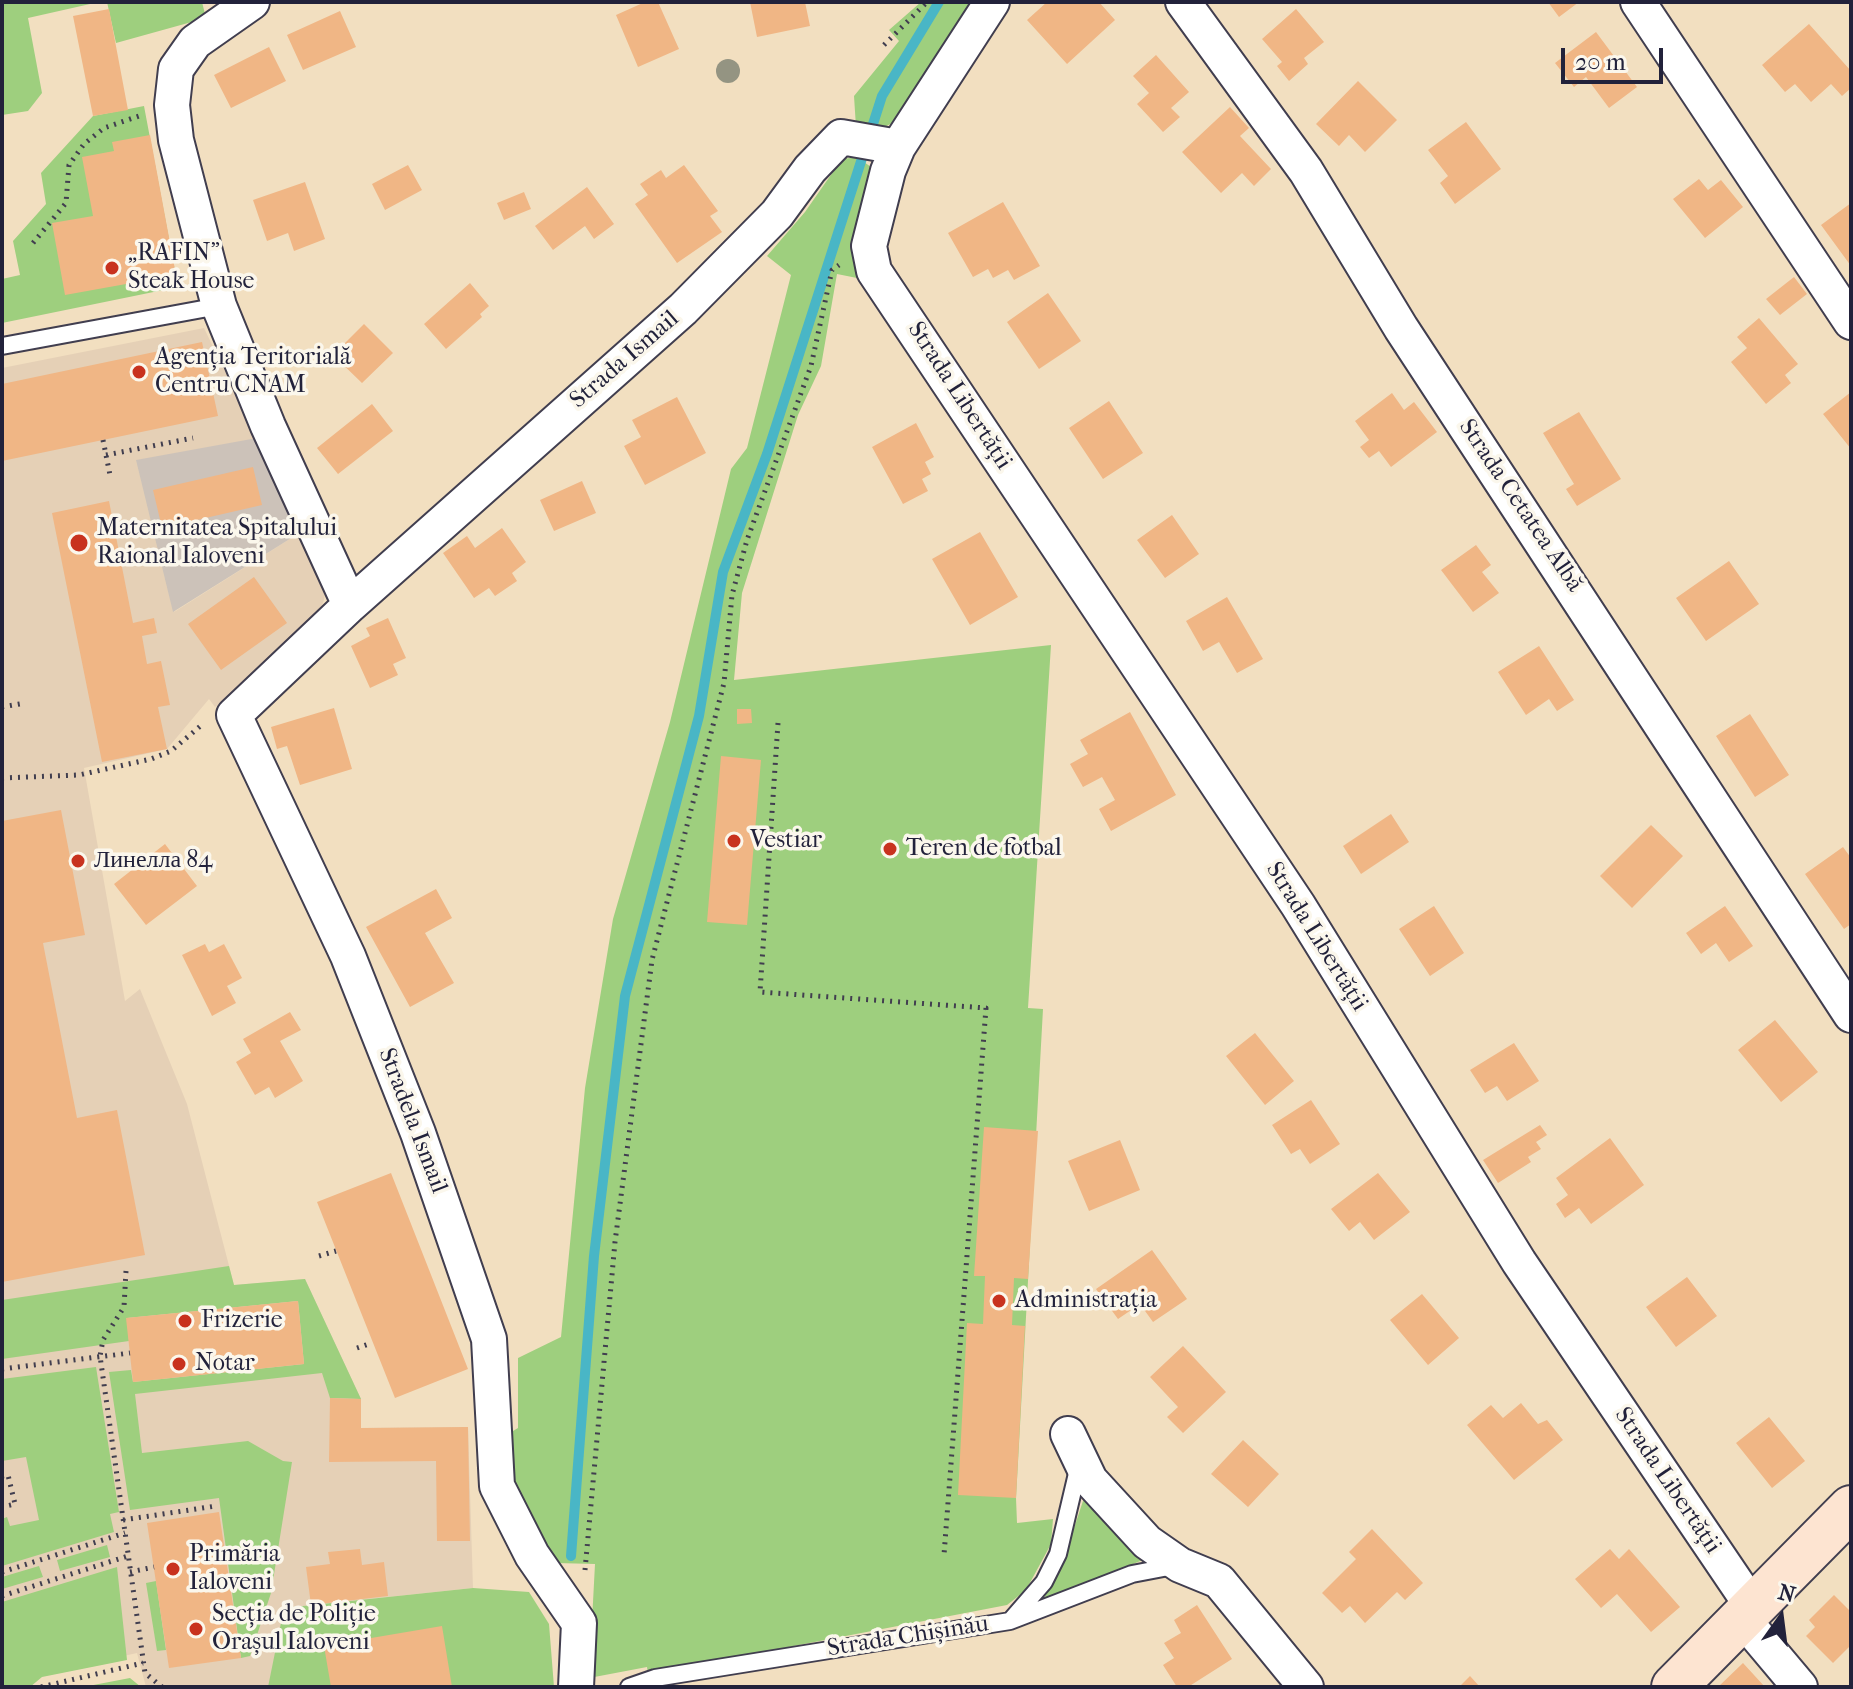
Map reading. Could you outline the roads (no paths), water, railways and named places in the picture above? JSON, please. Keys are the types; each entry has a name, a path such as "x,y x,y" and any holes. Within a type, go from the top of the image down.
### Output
{"street":[{"path":"252,2 195,42 176,69 172,105 176,140 219,306 268,426 350,605"},
{"path":"898,147 992,2"},
{"name":"Strada Cetatea Albă","path":"1183,2 1315,184 1401,328 1851,1015"},
{"path":"1638,2 1851,322"},
{"name":"Strada Ismail","path":"350,605 683,309 777,214 810,169 841,137 898,147"},
{"name":"Strada Libertății","path":"898,147 874,216 872,259 1298,905 1519,1262 1747,1612 1800,1687"},
{"name":"Stradela Ismail","path":"350,605 234,715 348,956 418,1133 489,1339 497,1486 526,1545 579,1623 576,1687"},
{"path":"1074,1447 1090,1480 1147,1542 1180,1565 1219,1581 1306,1687"},
{"path":"1674,1687 1851,1508"}],"lane":[{"path":"2,346 219,306"},
{"path":"1010,1621 1044,1582 1058,1554 1074,1447"},
{"name":"Strada Chișinău","path":"629,1687 655,1678 1010,1621 1132,1574 1180,1565"}],"waterway":[{"path":"571,1556 594,1256 625,996 699,716 723,572 767,454 882,96 939,2"}],"place":[{"name":"„RAFIN” Steak House","path":"112,268"},
{"name":"Agenția Teritorială Centru CNAM","path":"139,372"},
{"name":"Maternitatea Spitalului Raional Ialoveni","path":"79,543"},
{"name":"Vestiar","path":"734,841"},
{"name":"Teren de fotbal","path":"890,849"},
{"name":"Линелла 84","path":"78,861"},
{"name":"Administrația","path":"999,1301"},
{"name":"Frizerie","path":"185,1321"},
{"name":"Notar","path":"179,1364"},
{"name":"Primăria Ialoveni","path":"173,1569"},
{"name":"Secția de Poliție Orașul Ialoveni","path":"196,1629"}]}
